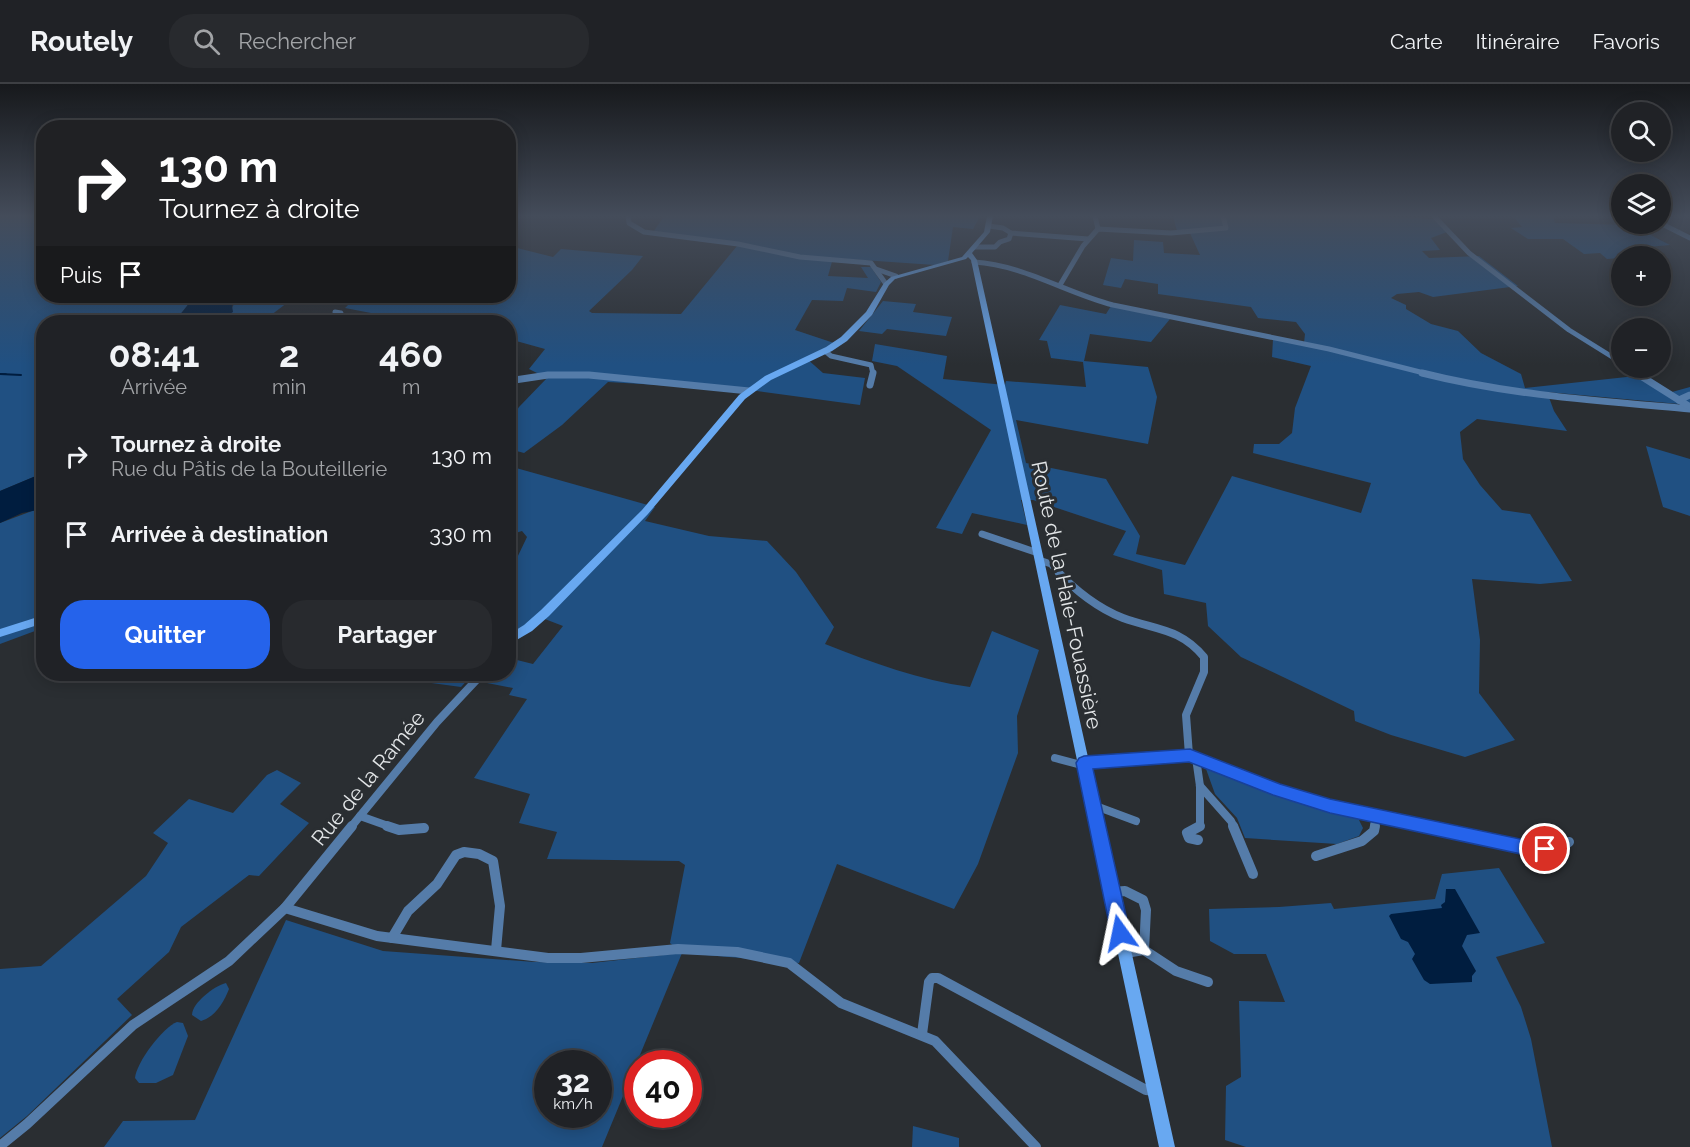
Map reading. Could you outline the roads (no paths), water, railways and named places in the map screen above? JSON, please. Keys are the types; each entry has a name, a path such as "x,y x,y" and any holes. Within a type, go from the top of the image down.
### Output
{"street":[{"path":"872,266 878,272 892,279"},
{"path":"516,636 545,613 645,512 749,391 776,374 825,351 844,339 860,323 892,279 941,266"},
{"name":"Route de la Haie-Fouassière","path":"971,266 1039,556 1167,1147"},
{"path":"1000,266 1060,285 1067,291 1082,297 1113,305 1304,344 1450,380 1566,398 1690,408"},
{"path":"1060,285 1072,266"},
{"path":"1485,266 1569,330 1611,356"},
{"path":"878,272 892,279"},
{"path":"335,312 341,313 339,315"},
{"path":"825,351 831,356 871,365 873,371 870,385"},
{"path":"516,379 550,374 749,391"},
{"path":"1644,378 1690,408"},
{"path":"1679,400 1690,394"},
{"path":"982,534 1039,556 1051,564 1073,588 1120,617 1182,636 1193,644 1204,657 1204,672 1186,715 1200,786 1200,826 1187,833 1189,838 1198,840"},
{"path":"0,633 36,622"},
{"name":"Rue de la Ramée","path":"0,1146 27,1124 133,1025 229,961 285,908 437,722 475,681"},
{"path":"1055,758 1084,764 1193,757 1278,790 1330,806 1530,849 1563,847 1569,842"},
{"path":"1200,786 1231,821 1253,874"},
{"path":"1093,805 1136,821"},
{"path":"1316,856 1362,841 1374,831 1376,815"},
{"path":"360,816 399,830 423,828"},
{"path":"392,938 408,911 437,884 456,855 464,852 479,854 493,861 501,889 501,926 496,950"},
{"path":"1112,892 1125,891 1143,900 1146,910 1144,950"},
{"path":"285,908 377,936 559,958 678,949 737,952 789,963 842,1003 922,1034 947,1052 1036,1147"},
{"path":"1125,953 1144,950 1176,971 1208,982"},
{"path":"922,1034 929,982 932,978 938,978 1146,1090 1155,1091"}],"waterway":[{"path":"6,374 0,374 21,375"}]}
